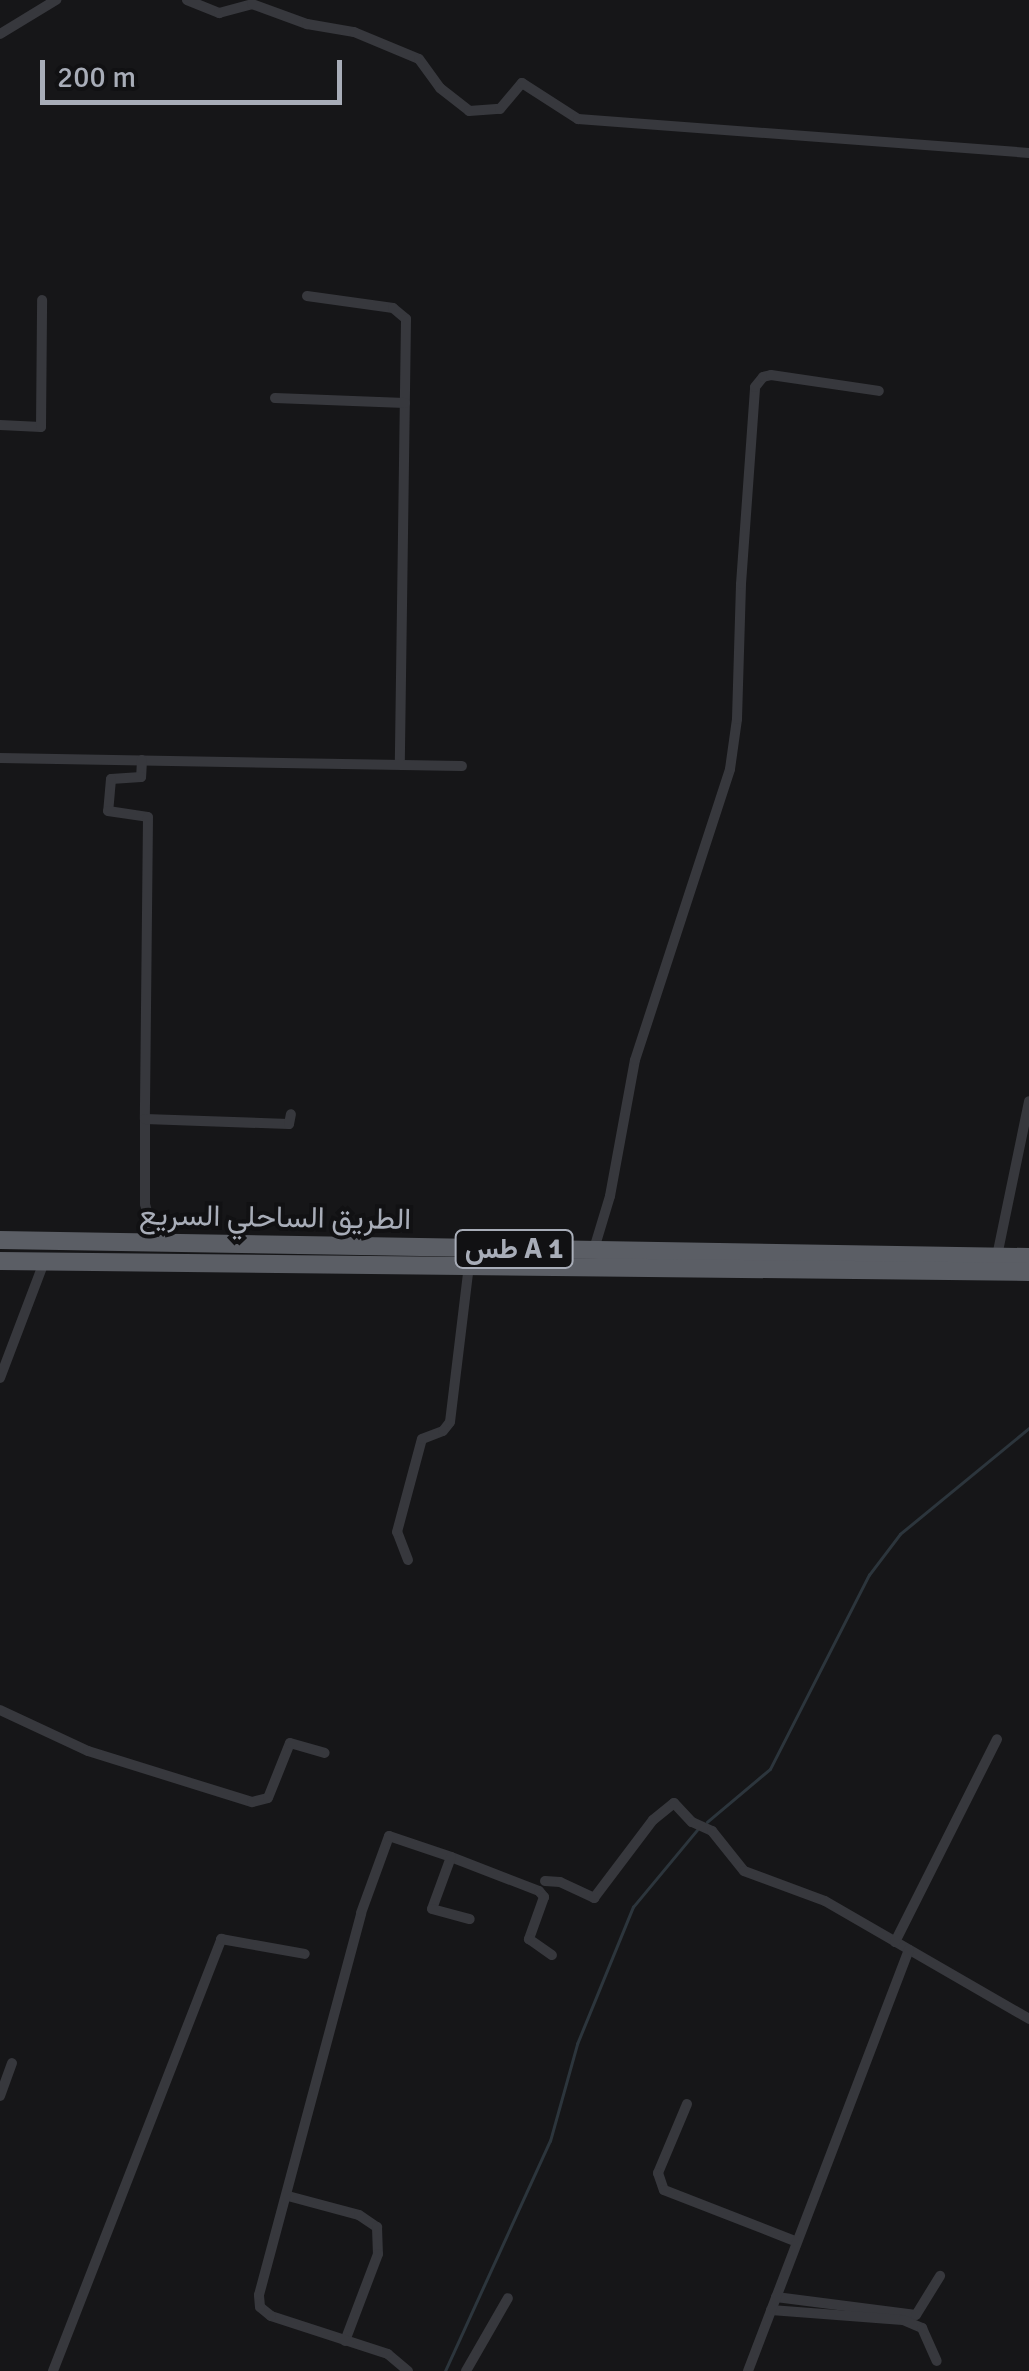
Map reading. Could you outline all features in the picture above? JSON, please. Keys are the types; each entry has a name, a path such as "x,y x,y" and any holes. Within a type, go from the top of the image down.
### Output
{"highway":[{"name":"الطريق الساحلي السريع","path":"0,1240 1029,1257"},
{"name":"الطريق الساحلي السريع","path":"0,1262 1029,1272"}],"street":[{"path":"0,34 56,0"},
{"path":"187,0 219,14 252,4 307,24 354,32 419,58 440,88 469,110 500,109 522,84 578,118 1029,153"},
{"path":"307,296 400,311 406,324 400,764"},
{"path":"0,425 41,427 42,300"},
{"path":"594,1249 610,1196 635,1060 730,769 737,720 741,584 755,387 763,376 770,375 878,391"},
{"path":"275,398 405,404"},
{"path":"0,758 462,766"},
{"path":"142,760 140,778 111,780 108,810 148,817 146,1204 156,1245"},
{"path":"997,1256 1029,1100"},
{"path":"145,1119 289,1124 291,1114"},
{"path":"0,1378 44,1262"},
{"path":"408,1560 397,1532 422,1439 443,1431 450,1422 469,1266"},
{"path":"0,1710 88,1751 252,1802 268,1798 290,1743 325,1753"},
{"path":"895,1942 996,1739"},
{"path":"544,1881 572,1886 594,1898 653,1820 674,1804 692,1822 712,1831 744,1871 824,1901 1029,2019"},
{"path":"408,2371 388,2354 272,2316 260,2307 264,2275 335,2008 384,1843 389,1836 539,1891 544,1896 529,1939 552,1955"},
{"path":"450,1856 432,1908 470,1920"},
{"path":"54,2371 221,1939 304,1954"},
{"path":"748,2371 909,1950"},
{"path":"0,2096 12,2064"},
{"path":"688,2104 658,2173 664,2190 795,2241"},
{"path":"288,2196 359,2215 377,2227 378,2254 345,2340"},
{"path":"776,2297 916,2316 940,2276"},
{"path":"466,2371 508,2298"},
{"path":"771,2310 904,2320 922,2328 937,2360"}],"waterway":[{"path":"707,1822 770,1769 869,1575 900,1534 1029,1428"},
{"path":"445,2371 550,2141 577,2044 633,1907 697,1830"}]}
